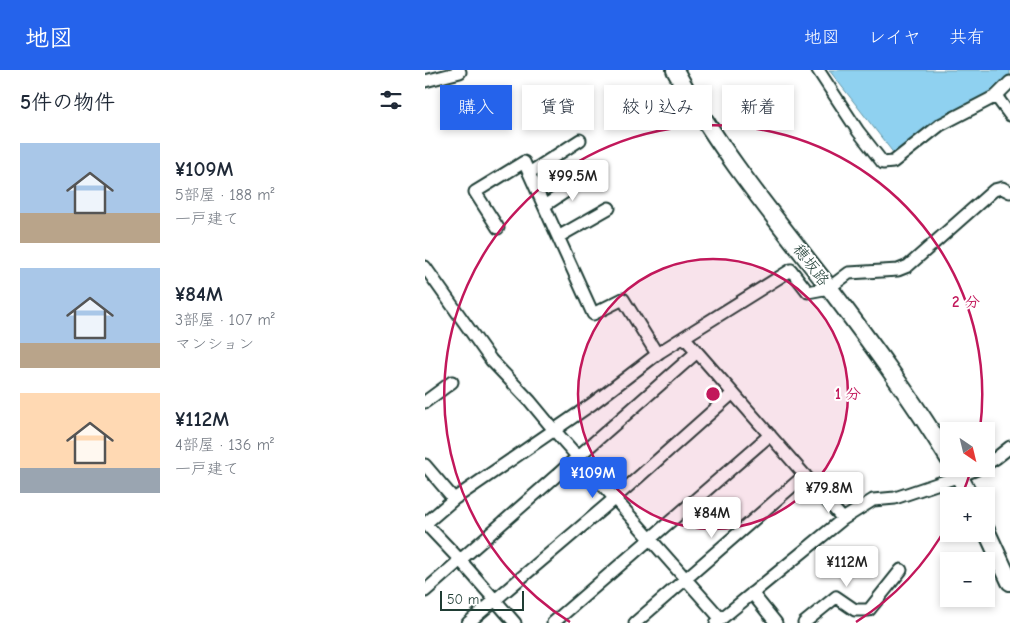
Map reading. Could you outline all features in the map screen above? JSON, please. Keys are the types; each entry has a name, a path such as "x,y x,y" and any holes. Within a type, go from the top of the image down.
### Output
{"main road":[{"name":"穂坂路","path":"675,70 721,145 898,380 940,445"},
{"path":"992,542 1010,582"}],"street":[{"path":"425,81 460,72 459,70"},
{"path":"818,70 858,131 883,163 893,162 940,125 995,96 1010,82"},
{"path":"995,96 1010,115"},
{"path":"529,173 580,140"},
{"path":"498,228 475,192 524,162 593,314 623,299 657,354"},
{"path":"544,206 589,177"},
{"path":"515,623 425,523 454,499 592,404 657,354 791,270 808,292 829,288 849,273 898,270 908,266 994,190 1002,188 1010,192"},
{"path":"558,237 609,208"},
{"path":"425,267 491,360 530,401 686,579 719,621 843,519 873,500 895,498 945,478"},
{"path":"684,337 843,519"},
{"path":"425,591 697,352"},
{"path":"425,402 452,382"},
{"path":"468,623 615,498 733,393"},
{"path":"553,623 770,435"},
{"path":"995,459 1010,447"},
{"path":"425,465 454,499"},
{"path":"635,623 805,475"},
{"path":"804,623 836,597 855,610 869,610 901,570"},
{"path":"752,593 775,623"}],"water":[{"path":"829,70 1010,70 1010,76 992,92 895,155"}]}
